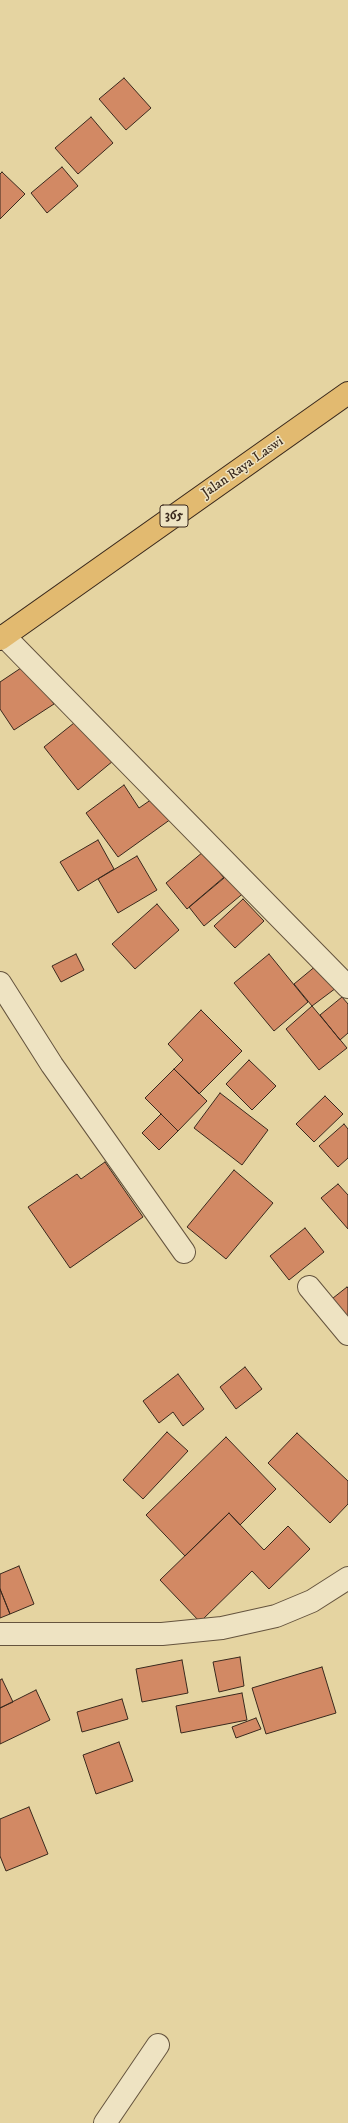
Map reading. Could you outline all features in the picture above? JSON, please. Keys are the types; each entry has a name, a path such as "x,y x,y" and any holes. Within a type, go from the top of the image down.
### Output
{"main road":[{"name":"Jalan Raya Laswi","path":"2,638 348,393"}],"street":[{"path":"2,638 348,987"},
{"path":"0,984 52,1065 184,1252"},
{"path":"309,1286 348,1334"},
{"path":"0,1634 162,1634 222,1628 276,1616 312,1601 348,1578"},
{"path":"105,2123 158,2045"}],"building":[{"path":"124,78 151,108 126,130 99,99"},
{"path":"91,117 113,143 78,174 55,148"},
{"path":"62,167 78,186 47,213 31,193"},
{"path":"2,172 25,194 0,219 0,174"},
{"path":"27,664 54,704 14,730 0,709 0,682"},
{"path":"79,719 113,761 78,790 44,747"},
{"path":"124,785 139,808 155,797 171,819 118,857 86,813"},
{"path":"98,840 114,869 78,891 60,862"},
{"path":"203,852 224,878 187,909 166,883"},
{"path":"137,856 157,890 118,913 98,879"},
{"path":"230,872 246,891 204,926 189,907"},
{"path":"243,899 264,921 235,948 214,926"},
{"path":"157,904 179,930 135,969 112,944"},
{"path":"76,954 84,970 61,982 52,966"},
{"path":"269,954 308,1002 274,1031 234,983"},
{"path":"317,965 336,988 312,1006 294,984"},
{"path":"342,997 348,1004 348,1033 340,1040 320,1015"},
{"path":"312,1006 347,1048 319,1070 286,1029"},
{"path":"201,1010 242,1051 199,1094 174,1069 183,1060 168,1044"},
{"path":"249,1060 276,1086 252,1110 226,1084"},
{"path":"174,1069 207,1101 178,1131 145,1098"},
{"path":"220,1093 268,1130 242,1165 194,1128"},
{"path":"325,1096 343,1114 314,1142 296,1124"},
{"path":"161,1114 178,1131 159,1150 142,1133"},
{"path":"344,1124 348,1129 348,1158 338,1167 319,1146"},
{"path":"105,1162 143,1217 70,1268 28,1207 77,1174 81,1179"},
{"path":"234,1170 273,1203 226,1259 187,1227"},
{"path":"338,1184 348,1195 348,1229 321,1198"},
{"path":"305,1228 324,1252 289,1280 270,1256"},
{"path":"347,1287 348,1288 348,1327 328,1302"},
{"path":"245,1367 262,1389 236,1409 220,1387"},
{"path":"178,1374 204,1409 183,1426 173,1412 159,1423 143,1401"},
{"path":"167,1432 188,1451 143,1499 123,1480"},
{"path":"297,1433 348,1481 348,1504 330,1523 268,1463"},
{"path":"226,1437 276,1489 240,1525 229,1513 185,1556 146,1515"},
{"path":"229,1513 264,1550 288,1526 310,1549 269,1589 252,1571 200,1622 160,1580"},
{"path":"19,1566 34,1604 10,1614 0,1589 0,1574"},
{"path":"0,1589 10,1614 0,1618"},
{"path":"240,1657 244,1686 219,1692 213,1662"},
{"path":"182,1660 188,1693 142,1702 136,1669"},
{"path":"322,1667 336,1713 266,1734 252,1688"},
{"path":"2,1679 13,1702 0,1708 0,1680"},
{"path":"36,1690 50,1720 0,1744 0,1708"},
{"path":"242,1693 247,1720 181,1733 176,1706"},
{"path":"122,1699 128,1719 82,1732 77,1712"},
{"path":"256,1718 261,1729 236,1738 232,1727"},
{"path":"119,1742 133,1781 96,1794 83,1755"},
{"path":"29,1807 48,1854 6,1871 0,1856 0,1819"}]}
